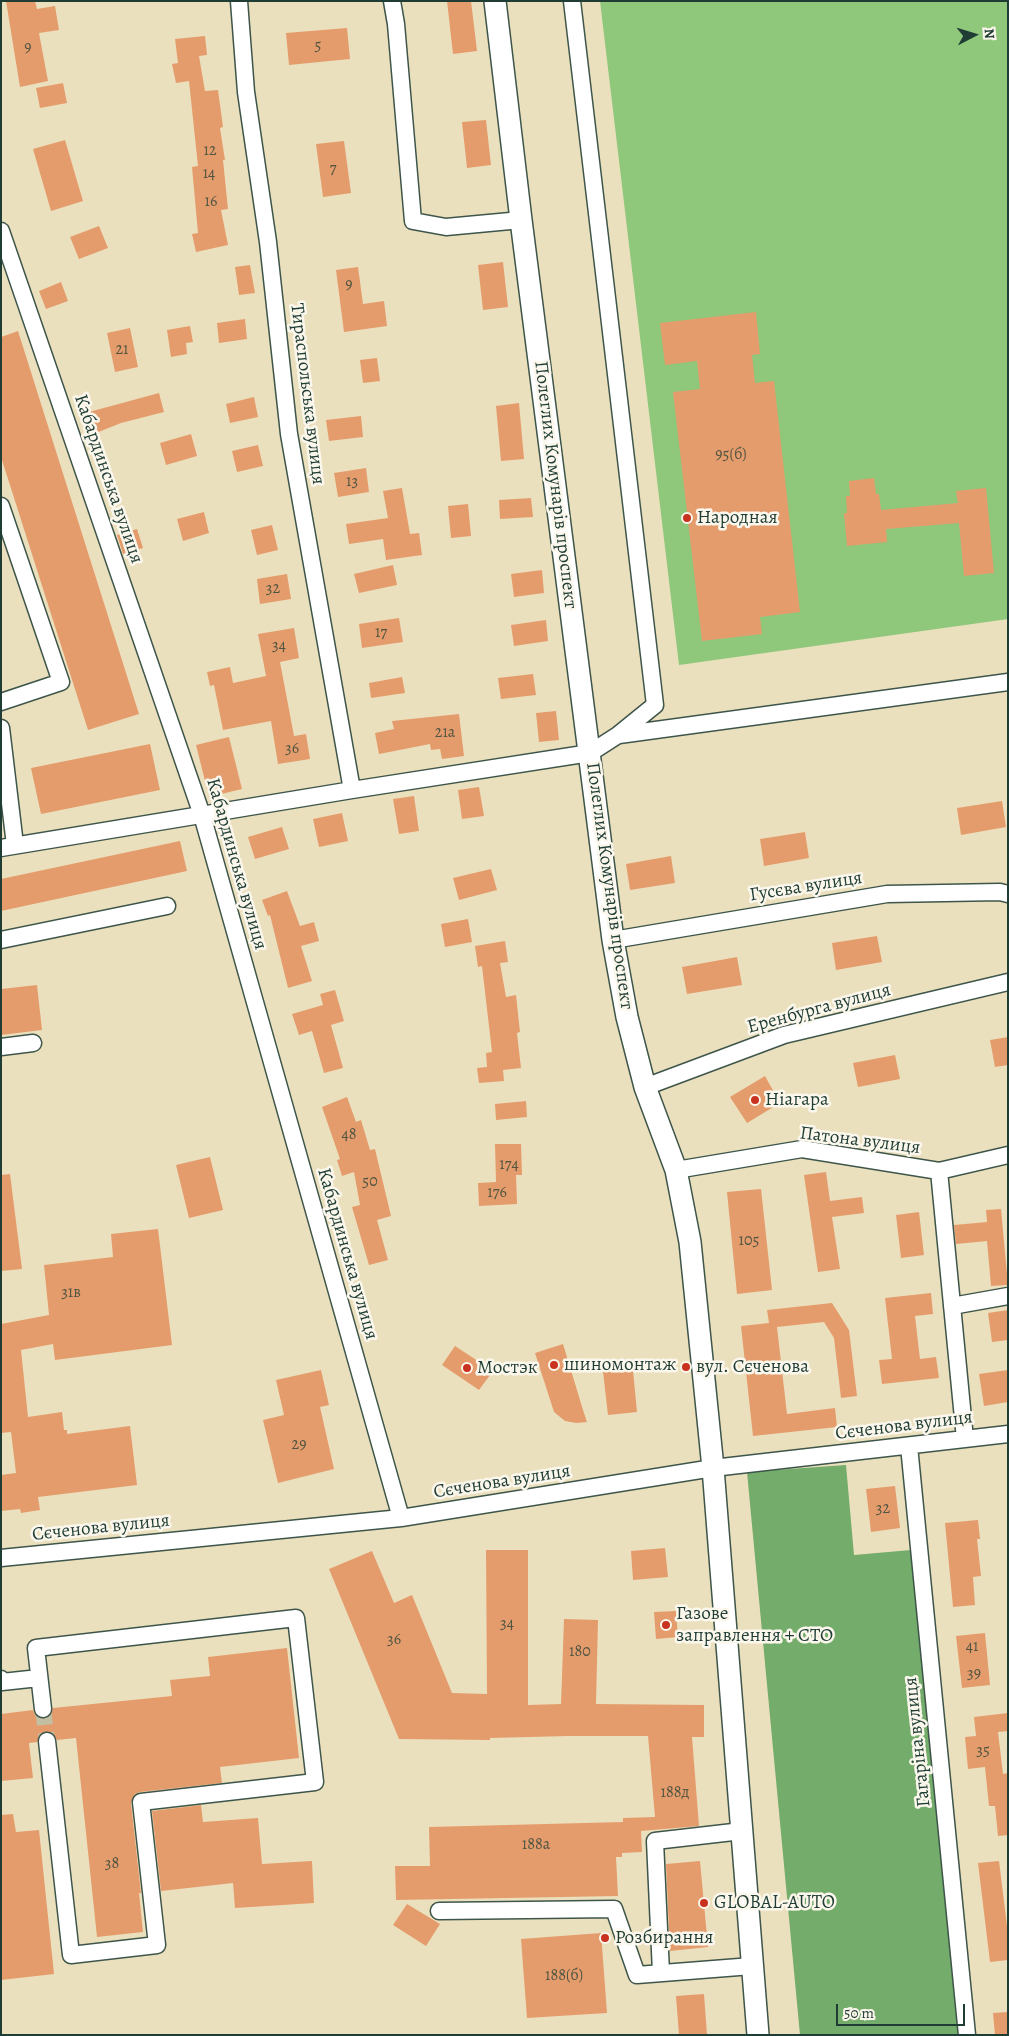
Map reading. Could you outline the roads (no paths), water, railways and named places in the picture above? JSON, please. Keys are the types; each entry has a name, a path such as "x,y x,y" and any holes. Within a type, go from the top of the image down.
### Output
{"main road":[{"name":"Полеглих Комунарів проспект","path":"495,1 521,220 613,940 627,1017 645,1087 676,1170 690,1242 713,1468 758,2035"}],"street":[{"name":"Тираспольська вулиця","path":"239,1 246,92 268,242 289,434 352,790"},
{"path":"392,1 396,24 413,221 446,227 521,220"},
{"path":"1,728 8,847 590,753 618,735 655,705 572,1"},
{"name":"Кабардинська вулиця","path":"1,231 202,815 401,1518"},
{"path":"1,506 61,682 1,702"},
{"path":"618,735 1008,682"},
{"name":"Гусєва вулиця","path":"613,940 887,894 1000,892 1008,894"},
{"path":"1,940 167,906"},
{"name":"Еренбурга вулиця","path":"645,1087 784,1035 1008,982"},
{"path":"1,1047 33,1043"},
{"name":"Патона вулиця","path":"676,1170 802,1149 939,1171 1008,1155"},
{"path":"939,1171 965,1439"},
{"path":"952,1306 1008,1296"},
{"name":"Сєченова вулиця","path":"1,1558 401,1518 713,1468 1008,1434"},
{"name":"Гагаріна вулиця","path":"910,1446 967,2035"},
{"path":"43,1709 36,1648 296,1618 315,1782 141,1802 157,1945 71,1955 47,1741"},
{"path":"1,1679 2,1682 39,1678"},
{"path":"661,1973 655,1841 742,1832"},
{"path":"439,1912 614,1909 637,1974 752,1966"}],"tunnel":[{"path":"43,1709 47,1741"}],"place":[{"name":"Народная","path":"687,518"},
{"name":"Ніагара","path":"755,1100"},
{"name":"шиномонтаж","path":"554,1365"},
{"name":"вул. Сєченова","path":"686,1367"},
{"name":"Мостэк","path":"467,1368"},
{"name":"Газове заправлення + СТО","path":"666,1625"},
{"name":"GLOBAL-AUTO","path":"704,1903"},
{"name":"Розбирання","path":"605,1938"}]}
